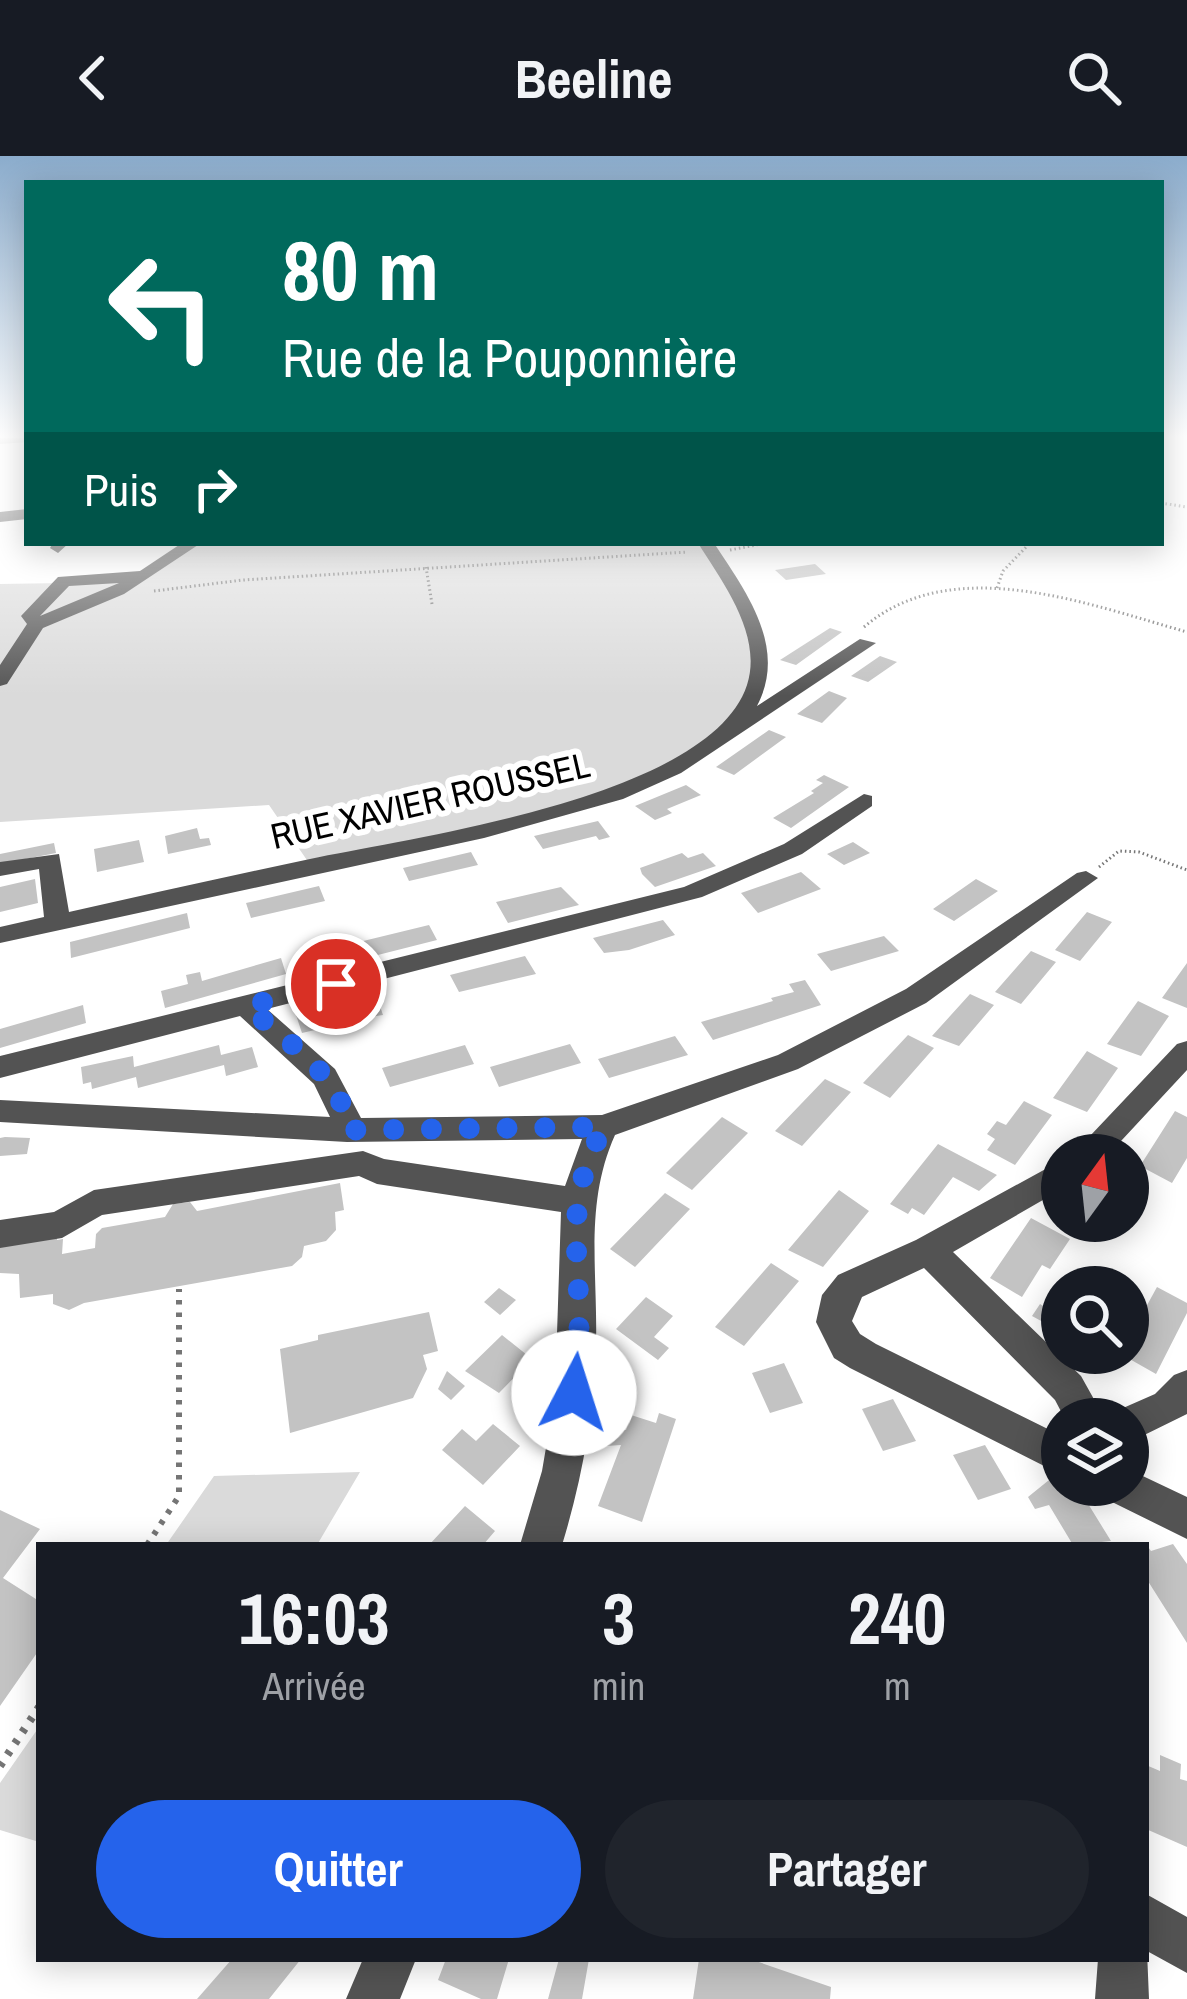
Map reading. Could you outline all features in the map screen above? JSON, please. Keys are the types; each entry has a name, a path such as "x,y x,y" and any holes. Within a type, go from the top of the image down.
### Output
{"street":[{"path":"0,680 45,621 138,579 188,546"},
{"path":"710,548 751,622 760,646 759,669 803,687"},
{"path":"45,621 30,616 64,581 138,579"},
{"path":"719,738 867,643"},
{"name":"RUE XAVIER ROUSSEL","path":"0,935 544,817 676,765 719,738 751,702 759,669"},
{"path":"5,1070 693,892 793,849 864,801"},
{"path":"0,869 50,859 57,922"},
{"path":"0,1111 347,1130 604,1127 788,1062 916,996 1086,878"},
{"path":"247,1006 336,1090 347,1109 347,1130"},
{"path":"1111,1134 1187,1051"},
{"path":"542,1542 560,1482 576,1370 575,1202 586,1160 604,1127"},
{"path":"0,1234 62,1224 94,1203 363,1163 377,1171 575,1202"},
{"path":"1041,1185 840,1295 834,1322 838,1336 863,1356 1041,1445"},
{"path":"928,1250 1074,1398"},
{"path":"1149,1416 1169,1407 1187,1387"},
{"path":"1149,1500 1187,1519"},
{"path":"1149,1921 1187,1947"},
{"path":"373,1999 389,1962"},
{"path":"1122,1999 1124,1962"}],"path":[{"path":"997,588 1003,572 1027,546"},
{"path":"138,579 139,590 160,591 243,580 710,548"},
{"path":"426,567 433,604"},
{"path":"867,643 864,626 891,609 997,588 1187,632"},
{"path":"1086,878 1119,851 1139,852 1187,870"},
{"path":"149,1542 179,1496 179,1289"},
{"path":"0,1766 36,1712"}],"shaded area":[{"path":"186,546 708,546 736,593 759,669 719,738 584,804 311,866 269,805 0,822 0,584 126,582"},
{"path":"360,1472 319,1542 168,1542 214,1476"},
{"path":"36,1731 36,1841 0,1830 0,1783"}],"building":[{"path":"815,564 826,574 786,580 775,570"},
{"path":"830,628 842,632 796,665 780,660"},
{"path":"880,656 897,662 868,682 851,676"},
{"path":"829,691 847,698 822,723 797,714"},
{"path":"769,730 786,737 734,775 716,767"},
{"path":"824,775 849,787 791,828 773,818 814,793 811,791 823,783 816,780"},
{"path":"686,785 701,795 667,809 672,813 655,820 635,806"},
{"path":"598,821 610,837 543,849 534,836"},
{"path":"197,828 200,839 209,838 211,845 168,854 165,836"},
{"path":"139,840 144,862 97,872 94,849"},
{"path":"853,842 870,853 844,865 827,854"},
{"path":"54,843 56,853 0,864 0,854"},
{"path":"471,852 478,865 409,881 403,868"},
{"path":"682,853 688,858 703,853 716,866 655,887 642,874 640,868"},
{"path":"801,872 821,889 758,913 741,893"},
{"path":"35,879 38,903 0,912 0,887"},
{"path":"976,879 998,891 954,921 933,909"},
{"path":"319,886 325,901 251,918 246,903"},
{"path":"561,887 579,905 508,923 496,902"},
{"path":"1087,912 1112,922 1080,961 1055,950"},
{"path":"187,913 190,928 71,958 70,942"},
{"path":"663,920 675,935 629,950 604,953 593,938"},
{"path":"429,925 437,940 362,959 355,943"},
{"path":"884,936 899,951 831,971 817,954"},
{"path":"1031,951 1056,962 1021,1004 995,992"},
{"path":"525,956 536,974 459,992 450,975"},
{"path":"281,958 286,974 165,1008 161,991 188,984 186,975 200,972 202,981"},
{"path":"1187,963 1187,1008 1162,998"},
{"path":"805,980 821,1005 713,1040 701,1022 773,1001 771,998 794,992 789,984"},
{"path":"376,994 383,1015 356,1019 359,1027 338,1032 336,1025 302,1033 296,1015"},
{"path":"970,994 994,1005 959,1046 932,1036"},
{"path":"1138,1001 1169,1016 1141,1056 1107,1044"},
{"path":"83,1005 86,1023 0,1048 0,1029"},
{"path":"908,1035 934,1048 890,1098 863,1083"},
{"path":"675,1036 688,1055 609,1078 598,1059"},
{"path":"570,1044 581,1063 499,1087 490,1067"},
{"path":"219,1045 221,1055 252,1047 258,1067 226,1076 224,1065 138,1088 136,1077 92,1089 91,1082 83,1084 81,1067 133,1056 134,1067"},
{"path":"465,1045 474,1064 390,1087 382,1068"},
{"path":"1087,1051 1118,1068 1087,1112 1053,1098"},
{"path":"825,1079 851,1092 802,1146 775,1131"},
{"path":"1024,1101 1052,1115 1015,1165 987,1150 995,1139 987,1134 997,1121 1006,1125"},
{"path":"1175,1111 1187,1117 1187,1158 1172,1183 1149,1171 1149,1152"},
{"path":"722,1117 748,1133 692,1190 666,1173"},
{"path":"0,1138 30,1138 27,1154 0,1156"},
{"path":"938,1144 997,1175 979,1191 953,1177 924,1215 912,1208 908,1214 890,1204"},
{"path":"340,1183 344,1210 335,1212 336,1230 326,1241 304,1246 302,1257 292,1266 84,1303 69,1310 53,1304 53,1294 20,1298 19,1274 0,1273 0,1243 57,1236 63,1239 62,1254 95,1248 96,1234 102,1228 165,1217 173,1204 190,1202 197,1211"},
{"path":"839,1190 869,1211 823,1267 788,1250"},
{"path":"665,1193 690,1209 635,1267 610,1249"},
{"path":"1031,1218 1041,1223 1041,1242 1068,1242 1052,1266 1041,1266 1022,1297 990,1278"},
{"path":"771,1263 799,1281 744,1346 715,1327"},
{"path":"1157,1287 1187,1303 1187,1313 1156,1374 1149,1370 1149,1302"},
{"path":"499,1288 516,1300 500,1315 484,1302"},
{"path":"646,1297 673,1316 654,1337 669,1348 658,1360 616,1329"},
{"path":"429,1312 438,1351 423,1355 427,1369 413,1398 290,1433 280,1349 318,1340 318,1335"},
{"path":"502,1335 532,1359 499,1393 465,1371"},
{"path":"784,1363 803,1403 770,1413 752,1373"},
{"path":"447,1371 465,1386 451,1400 438,1389"},
{"path":"893,1399 916,1441 883,1451 862,1409"},
{"path":"659,1413 676,1419 642,1522 598,1506 621,1445 606,1446 611,1431 626,1430 631,1415 656,1423"},
{"path":"493,1424 520,1446 483,1485 442,1450 462,1429 476,1441"},
{"path":"985,1445 1011,1489 978,1500 953,1455"},
{"path":"1041,1486 1041,1506 1046,1506 1035,1509 1028,1497"},
{"path":"465,1506 495,1531 486,1542 432,1542"},
{"path":"1050,1506 1089,1506 1111,1541 1071,1542"},
{"path":"0,1510 40,1529 3,1578 36,1599 36,1654 0,1706"},
{"path":"1173,1544 1187,1564 1187,1643 1149,1583 1149,1548"},
{"path":"1160,1755 1181,1764 1180,1779 1187,1781 1187,1847 1149,1830 1149,1766 1160,1771"},
{"path":"229,1962 299,1962 269,1999 197,1999"},
{"path":"445,1962 508,1962 497,1999 481,1999 438,1980"},
{"path":"558,1962 588,1962 582,1999 548,1999"},
{"path":"699,1962 759,1962 831,1987 830,1999 693,1999"}],"route":[{"path":"336,984 247,1006 336,1090 347,1109 347,1130 604,1127 586,1160 575,1202 579,1309 574,1393"}]}
